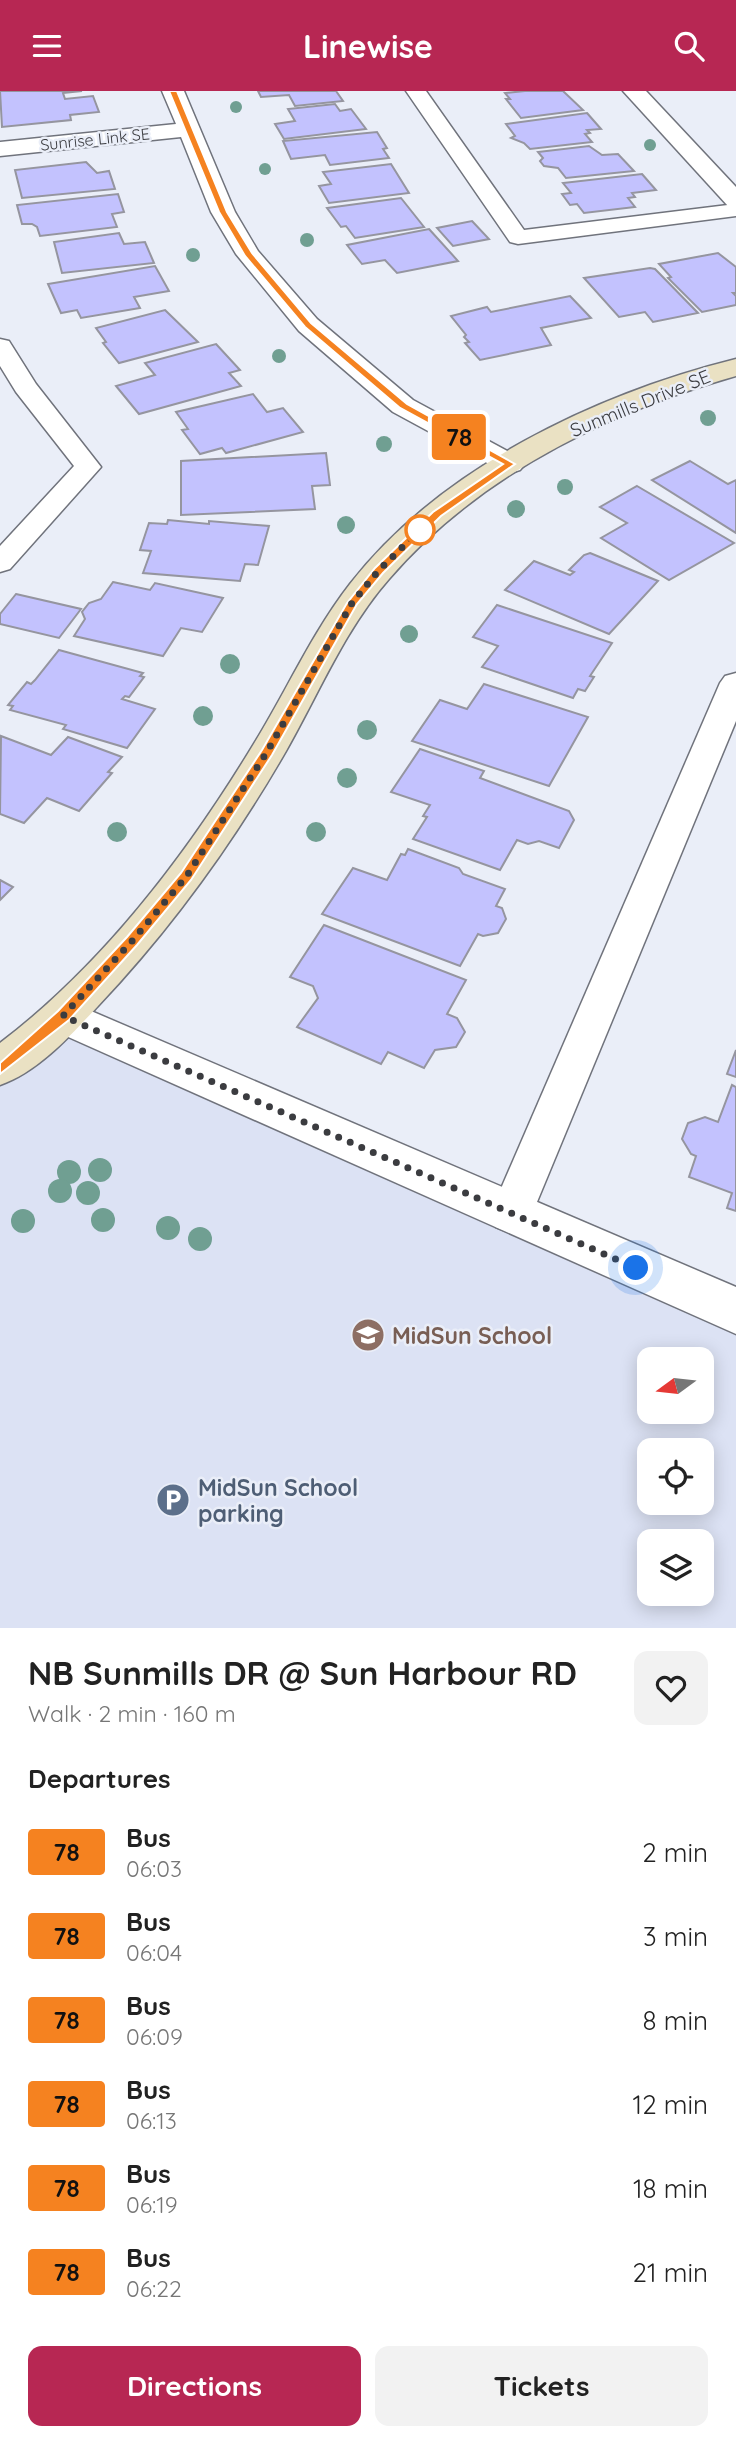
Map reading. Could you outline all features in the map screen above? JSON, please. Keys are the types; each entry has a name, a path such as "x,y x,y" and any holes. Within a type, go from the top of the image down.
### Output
{"street":[{"path":"173,91 223,212 242,244 308,325 403,406 510,464"},
{"path":"634,91 736,201"},
{"name":"Sunrise Link SE","path":"0,149 190,129"},
{"name":"Sunmills Drive SE","path":"0,1067 63,1016 186,877 267,752 361,592 379,570 437,514 510,464 591,419 709,374 736,367"},
{"path":"63,1016 736,1311"}],"lane":[{"path":"416,91 519,237 736,210"},
{"path":"0,346 25,387 88,467 0,563"},
{"path":"511,1214 736,683"}],"shaded area":[{"name":"MidSun School","path":"63,1016 736,1311 736,1628 0,1628 0,1067"}],"building":[{"path":"0,91 82,91 63,93 65,99 93,96 99,112 70,115 71,120 2,127"},
{"path":"258,91 336,91 343,101 295,106 289,95 261,97"},
{"path":"563,91 583,110 521,118 506,99 510,99 505,93"},
{"path":"335,104 340,111 351,109 366,129 284,139 275,124 295,121 288,109"},
{"path":"587,113 601,129 587,130 590,133 585,134 592,142 530,149 524,143 511,138 515,136 506,124"},
{"path":"377,132 387,148 383,149 389,158 330,165 325,155 291,159 283,141"},
{"path":"589,146 602,155 618,154 634,171 566,178 558,168 544,166 540,161 543,158 538,152"},
{"path":"86,162 97,173 109,171 115,189 22,198 15,170"},
{"path":"391,164 409,193 329,203 319,186 331,184 323,172"},
{"path":"642,174 656,190 632,193 635,197 628,198 635,207 584,213 577,204 570,205 562,194 571,193 563,183"},
{"path":"118,194 124,212 112,214 117,227 40,236 37,227 22,224 17,205"},
{"path":"401,198 424,227 355,238 346,226 341,227 327,208"},
{"path":"472,221 489,239 453,246 437,228"},
{"path":"429,229 458,261 397,273 385,260 362,264 347,245"},
{"path":"119,233 124,244 145,242 154,263 62,273 54,242"},
{"path":"718,253 736,267 736,293 733,293 736,296 736,305 702,312 668,278 671,277 659,264"},
{"path":"155,266 169,291 134,297 140,308 81,318 77,310 61,313 48,284"},
{"path":"655,269 698,313 653,322 645,312 619,317 584,278"},
{"path":"570,296 591,318 541,328 551,345 480,360 465,343 469,342 464,337 466,335 451,316 487,307 491,312"},
{"path":"165,310 198,342 119,363 103,343 106,342 96,328"},
{"path":"216,344 240,370 229,373 241,386 139,414 116,386 155,375 145,363"},
{"path":"253,394 267,412 283,408 303,432 226,453 222,448 200,454 182,430 188,429 176,412"},
{"path":"326,453 330,485 312,486 315,509 181,515 181,461"},
{"path":"690,461 728,484 736,480 736,533 652,480"},
{"path":"637,486 734,543 669,580 601,538 627,523 600,507"},
{"path":"168,520 269,526 258,565 245,564 240,581 143,573 151,551 140,550 149,523 167,524"},
{"path":"590,553 658,581 609,634 505,590 534,561 570,575 574,572 569,570 584,555"},
{"path":"113,582 150,590 155,583 223,598 202,632 181,628 163,656 74,636 85,619 82,612 89,603 101,599"},
{"path":"16,594 81,609 59,638 0,624 0,614"},
{"path":"497,605 612,643 590,676 594,677 585,691 578,689 573,698 482,667 498,646 473,637"},
{"path":"59,650 143,673 140,676 144,677 129,697 122,699 155,709 127,748 63,729 66,725 10,710 13,706 8,705 27,682 31,684 35,680"},
{"path":"484,684 588,717 549,786 412,741 440,700 467,709"},
{"path":"1,736 51,755 68,737 122,757 108,772 112,773 79,811 47,798 24,823 0,814"},
{"path":"420,749 484,771 480,778 569,811 574,820 559,848 539,841 528,844 517,840 500,870 413,839 427,817 423,816 430,805 391,792"},
{"path":"408,849 459,868 463,874 505,889 496,906 502,908 506,919 498,933 483,936 478,934 460,966 322,914 353,868 387,880 401,854 405,855"},
{"path":"0,880 13,887 0,900"},
{"path":"324,925 466,980 447,1014 457,1018 465,1032 456,1047 435,1050 424,1068 388,1052 381,1064 297,1027 318,998 313,986 290,977"},
{"path":"736,1050 736,1077 727,1074"},
{"path":"732,1085 736,1087 736,1211 727,1208 732,1193 689,1177 696,1156 691,1154 682,1139 688,1123 705,1117 718,1122"}],"bus line":[{"name":"78","path":"0,1068 63,1016 186,877 267,752 352,603 379,570 437,514 510,464 403,406 308,325 248,254 223,212 173,91"}],"place":[{"name":"MidSun School","path":"368,1335"},
{"name":"MidSun School parking","path":"173,1500"}],"route":[{"path":"420,530 379,570 352,603 267,752 186,877 63,1016 636,1268"}]}
